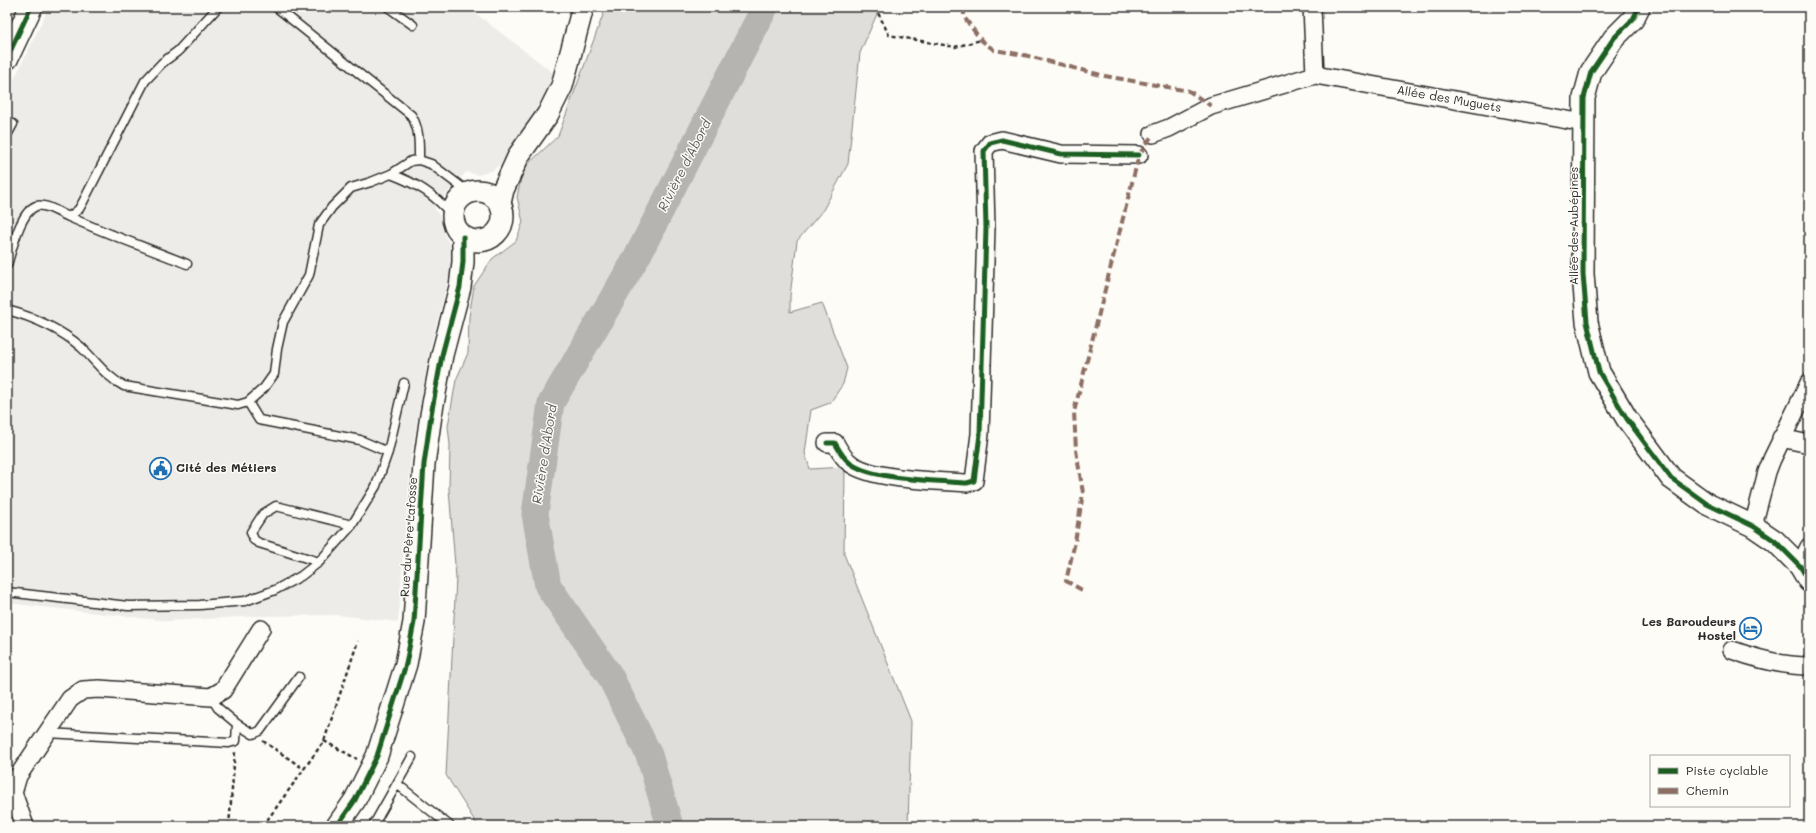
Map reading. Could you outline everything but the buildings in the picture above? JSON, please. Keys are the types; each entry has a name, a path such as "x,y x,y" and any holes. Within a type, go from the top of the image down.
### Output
{"main road":[{"path":"7,58 31,7"}],"street":[{"path":"519,155 475,191 460,197 454,206 452,215 453,224 463,237 477,241 484,240 492,237 501,225 502,210 500,203 503,190 519,155 548,114 562,86 583,7"},
{"path":"1312,7 1315,75"},
{"name":"Allée des Aubépines","path":"1639,7 1633,19 1614,38 1591,72 1584,98 1583,274 1587,322 1599,372 1627,419 1671,478 1707,504 1753,526 1775,541 1805,573"},
{"name":"Allée des Muguets","path":"1153,134 1169,128 1211,106 1315,75 1584,123"},
{"path":"827,443 835,443 846,460 851,464 877,475 967,483 974,481 980,434 986,228 984,151 990,143 1002,140 1061,154 1138,154"},
{"path":"475,191 489,193 500,203"},
{"name":"Rue du Père Lafosse","path":"337,826 355,800 377,756 406,664 414,622 423,472 442,355 460,287 463,262 463,237"},
{"name":"Rue du Père Lafosse","path":"460,287 484,240"},
{"path":"1753,526 1767,472 1781,438 1809,383"},
{"path":"1781,438 1809,444"},
{"path":"1805,573 1809,547"},
{"path":"25,826 13,793 12,775 47,733 70,699 83,690 99,689 211,697 223,690 261,629"},
{"path":"1732,650 1757,659 1792,666 1809,666"}],"lane":[{"path":"69,217 83,202 145,81 162,63 178,51 218,7"},
{"path":"276,7 410,115 415,122 418,131 419,160"},
{"path":"388,7 413,25"},
{"path":"7,135 13,124"},
{"path":"7,310 25,314 56,330 80,347 115,381 124,386 238,405 248,402 264,388 274,374 277,349 283,322 297,300 309,274 319,225 332,207 351,188 391,174 411,161 419,160 431,164 475,191"},
{"path":"391,174 415,183 441,202 452,215"},
{"path":"8,259 15,236 29,211 37,206 45,206 187,264"},
{"path":"7,592 128,606 200,605 245,601 275,590 301,576 319,562 352,525 376,486 388,452 404,383"},
{"path":"248,402 259,420 360,440 388,452"},
{"path":"319,562 259,543 254,540 251,532 264,514 276,506 352,525"},
{"path":"211,697 218,708 237,724 253,734 260,731 299,677"},
{"path":"47,733 229,743 236,741 237,724"},
{"path":"373,826 412,757"},
{"path":"397,784 450,826"}],"path":[{"path":"875,7 888,35 955,47 981,40"},
{"path":"262,826 324,741 358,641"},
{"path":"253,734 304,769"},
{"path":"229,826 236,741"},
{"path":"324,741 372,767"}],"shaded area":[{"path":"49,7 467,7 555,74 542,100 500,164 493,170 479,175 466,172 434,208 442,219 445,237 456,251 430,348 411,458 398,622 339,615 256,616 168,621 7,603 7,94"},
{"path":"606,7 880,7 860,53 848,164 823,210 797,241 790,296 790,312 822,303 847,368 843,384 830,403 811,410 805,453 810,469 845,467 844,554 911,721 908,826 478,826 446,775 456,578 449,489 450,445 448,426 456,380 468,353 469,317 474,286 492,259 516,241 523,222 517,197 521,178 526,166 558,136"}],"waterway":[{"name":"Rivière d'Abord","path":"670,826 649,755 610,676 548,586 535,514 551,403 638,255 765,7"}],"marked path":[{"path":"964,7 964,17 981,40 994,50 1024,55 1105,76 1189,91 1211,106"},
{"path":"1082,590 1066,581 1075,542 1083,493 1076,450 1074,412 1139,155 1153,134"}],"cycle path":[{"path":"7,58 31,7"},
{"path":"1639,7 1633,19 1614,38 1591,72 1584,98 1583,274 1587,322 1599,372 1627,419 1671,478 1707,504 1753,526 1775,541 1800,566 1809,581"},
{"path":"827,443 835,443 843,456 850,463 860,469 873,473 906,479 967,483 974,481 980,434 986,228 984,151 990,143 1002,140 1061,154 1139,155"},
{"path":"337,826 355,800 377,756 406,664 414,622 424,464 442,355 460,287 463,262 463,237"}],"place":[{"name":"Cité des Métiers","path":"160,468"},
{"name":"Les Baroudeurs Hostel","path":"1751,629"}]}
